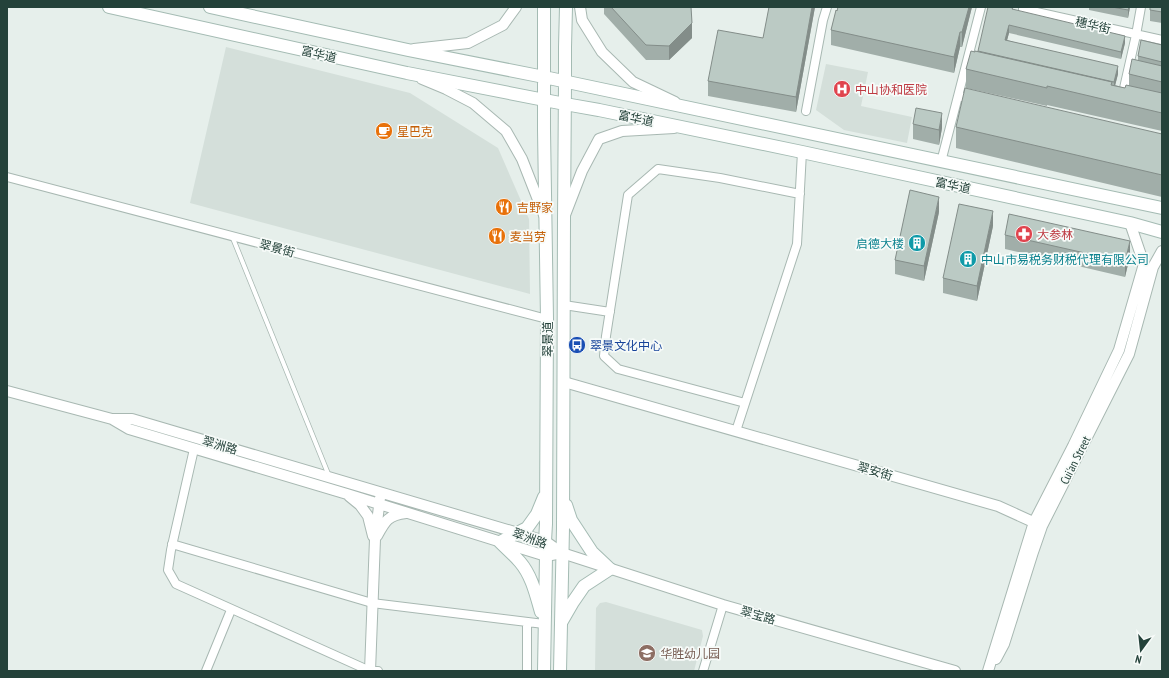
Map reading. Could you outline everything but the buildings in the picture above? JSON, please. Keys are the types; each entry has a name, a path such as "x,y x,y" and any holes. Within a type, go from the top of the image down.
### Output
{"main road":[{"name":"富华道","path":"109,7 407,73 802,152 1130,223 1162,232"},
{"name":"富华道","path":"210,7 1162,208"},
{"name":"翠景道","path":"544,7 544,217 547,319 544,671"},
{"name":"翠景道","path":"560,671 563,493 566,7"},
{"path":"544,624 528,574 521,563 500,542 527,528 537,514 546,490"},
{"path":"561,624 572,602 584,586 610,569 592,552 571,520 563,493"}],"street":[{"path":"408,50 468,43 503,25 516,7"},
{"path":"580,7 582,20 602,52 633,82 690,108"},
{"path":"806,111 823,20 827,7"},
{"path":"941,162 958,96 971,62 981,7"},
{"path":"1121,97 1141,7"},
{"name":"穗华街","path":"1024,9 1162,40"},
{"path":"407,73 446,89 473,103 506,131 522,159 544,217"},
{"path":"958,96 981,101"},
{"path":"564,219 582,171 599,139 622,130 686,128"},
{"path":"736,431 797,244 802,152"},
{"path":"745,403 618,369 604,356 628,195 658,169 720,178 800,194"},
{"name":"翠景街","path":"7,177 547,319"},
{"name":"Cui'an Street","path":"1038,524 1119,350 1144,264 1130,223"},
{"name":"Cui'an Street","path":"1038,524 1129,354 1153,267 1162,251"},
{"path":"564,305 610,312"},
{"name":"翠安街","path":"564,382 998,506 1038,524"},
{"name":"翠洲路","path":"7,391 112,419 132,419 545,541 562,553"},
{"name":"翠洲路","path":"112,419 129,429 410,513 546,556 562,553"},
{"path":"194,449 172,544 168,570 176,584 231,610 370,671 378,671"},
{"path":"370,671 375,540 379,504 382,492"},
{"path":"347,494 360,505 368,516 375,540"},
{"path":"375,540 384,522 395,515 410,513"},
{"path":"989,671 1038,524"},
{"path":"172,544 372,603 544,624"},
{"name":"翠宝路","path":"562,553 723,606 955,671"},
{"path":"703,671 723,606"},
{"path":"206,671 231,610"},
{"path":"526,671 527,622"}],"lane":[{"path":"232,236 329,477"}],"shaded area":[{"path":"226,47 410,93 498,148 529,219 530,294 190,203"},
{"name":"中山协和医院","path":"826,64 868,72 861,106 912,117 907,143 844,130 816,110"},
{"name":"华胜幼儿园","path":"606,602 702,630 703,636 694,671 595,671 596,608 600,603"}],"place":[{"name":"中山协和医院","path":"842,89"},
{"name":"星巴克","path":"384,131"},
{"name":"吉野家","path":"504,207"},
{"name":"大参林","path":"1024,234"},
{"name":"麦当劳","path":"497,236"},
{"name":"启德大楼","path":"917,243"},
{"name":"中山市易税务财税代理有限公司","path":"968,259"},
{"name":"翠景文化中心","path":"577,345"},
{"name":"华胜幼儿园","path":"647,653"}]}
